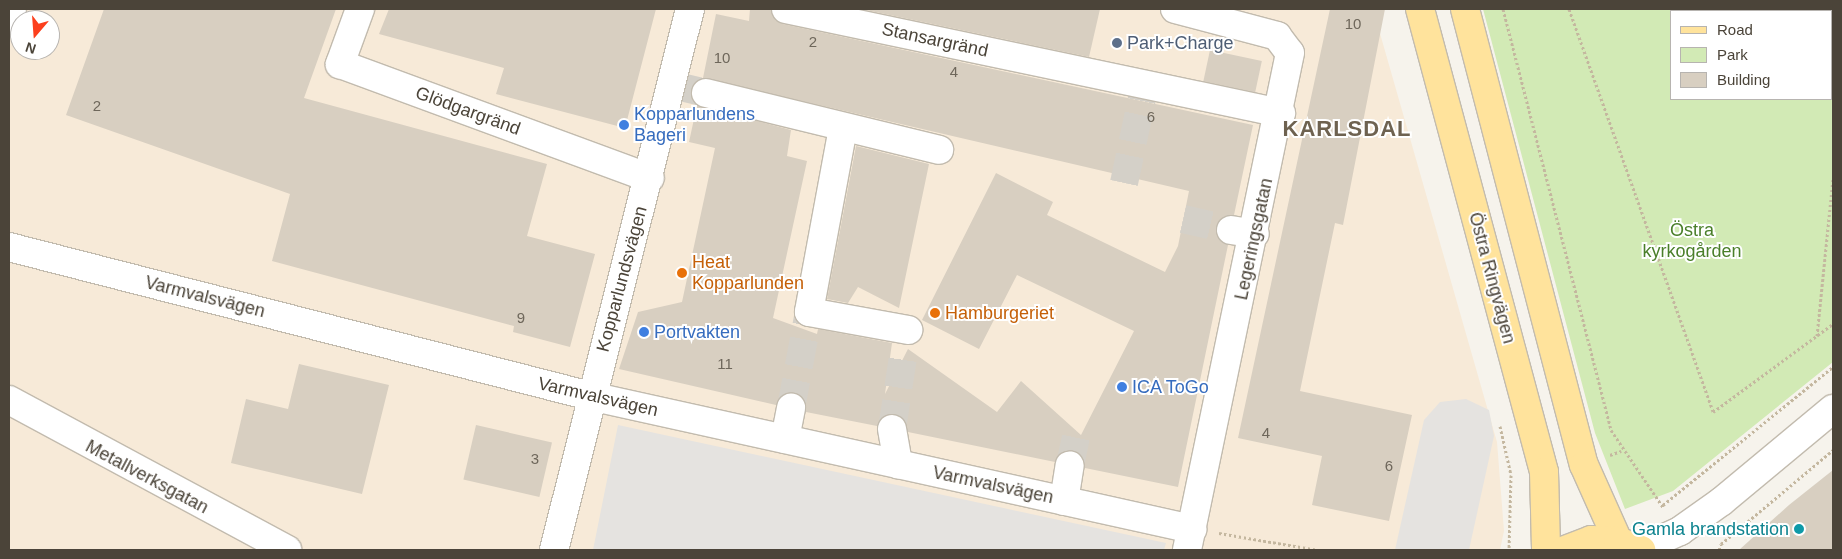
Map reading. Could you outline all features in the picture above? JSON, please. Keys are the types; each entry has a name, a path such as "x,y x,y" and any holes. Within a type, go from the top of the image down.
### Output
{"main road":[{"name":"Östra Ringvägen","path":"1420,9 1544,472 1546,550"},
{"path":"1465,9 1584,465 1633,547"},
{"path":"1565,550 1591,540 1633,547"}],"street":[{"path":"9,20 12,9"},
{"name":"Glödgargränd","path":"360,9 340,64 650,178"},
{"name":"Kopparlundsvägen","path":"554,550 590,396 650,178 690,9"},
{"name":"Stansargränd","path":"786,9 1281,113"},
{"name":"Legeringsgatan","path":"1175,9 1277,36 1290,53 1281,113 1243,232 1189,539"},
{"path":"706,93 939,150"},
{"path":"844,128 809,312 908,330"},
{"name":"Varmvalsvägen","path":"9,247 590,396 1064,501 1189,539"},
{"name":"Metallverksgatan","path":"9,400 287,550"},
{"path":"786,439 791,408"},
{"path":"1633,547 1683,541 1722,501 1833,409"},
{"path":"892,429 898,464"},
{"path":"1064,501 1070,465"}],"path":[{"path":"1503,9 1611,430 1683,541"},
{"path":"1569,9 1713,412 1833,324"},
{"path":"1817,336 1833,178"},
{"path":"1662,506 1833,367"},
{"path":"1719,550 1721,544 1833,450"},
{"path":"1189,539 1317,550"}],"shaded area":[{"path":"9,9 1373,9 1497,442 1504,531 1500,550 9,550"},
{"path":"1466,399 1489,410 1494,436 1469,550 1395,550 1424,420 1440,402"},
{"path":"618,425 1166,543 1164,550 593,550"}],"green space":[{"name":"Östra kyrkogården","path":"1483,9 1833,9 1833,362 1673,491 1625,509 1595,433"}],"building":[{"path":"104,9 336,9 304,98 547,164 527,236 595,254 570,347 513,332 514,326 272,261 290,194 66,115"},
{"path":"389,9 656,9 625,128 496,94 504,68 379,34"},
{"path":"750,9 771,9 775,20 783,24 1253,125 1234,215 1225,216 1216,227 1217,236 1228,245 1178,487 1085,468 1084,459 1073,450 1064,451 1055,462 908,432 897,414 882,417 877,426 806,412 806,402 794,393 785,393 776,405 619,369 638,312 682,302 715,148 689,142 697,105 791,130 787,156 807,161 773,318 817,334 818,329 892,343 885,394 908,349 997,412 1021,381 1081,435 1134,331 1017,275 979,349 922,320 996,173 1053,202 1047,215 1165,272 1178,246 1189,191 703,78 716,14 749,21"},
{"path":"861,9 1100,9 1089,57"},
{"path":"1330,9 1385,9 1343,225 1335,223 1300,391 1412,415 1389,521 1312,505 1322,456 1238,438"},
{"path":"1210,50 1262,61 1255,92 1203,81"},
{"path":"856,146 929,164 899,308 858,287 848,303 827,299"},
{"path":"299,364 389,385 362,494 231,463 246,399 288,409"},
{"path":"476,425 552,443 539,497 463,480"},
{"name":"Gamla brandstation","path":"1833,470 1833,550 1739,550 1789,505"}],"tunnel":[{"path":"1124,183 1145,84"},
{"path":"672,85 706,93"},
{"path":"1183,219 1231,230"},
{"path":"791,408 809,312"},
{"path":"892,429 904,351"},
{"path":"1070,465 1078,426"}],"place":[{"name":"Park+Charge","path":"1117,43"},
{"name":"Kopparlundens Bageri","path":"624,125"},
{"name":"Heat Kopparlunden","path":"682,273"},
{"name":"Hamburgeriet","path":"935,313"},
{"name":"Portvakten","path":"644,332"},
{"name":"ICA ToGo","path":"1122,387"},
{"name":"Gamla brandstation","path":"1799,529"}],"district":[{"name":"KARLSDAL","path":"1347,129"}]}
